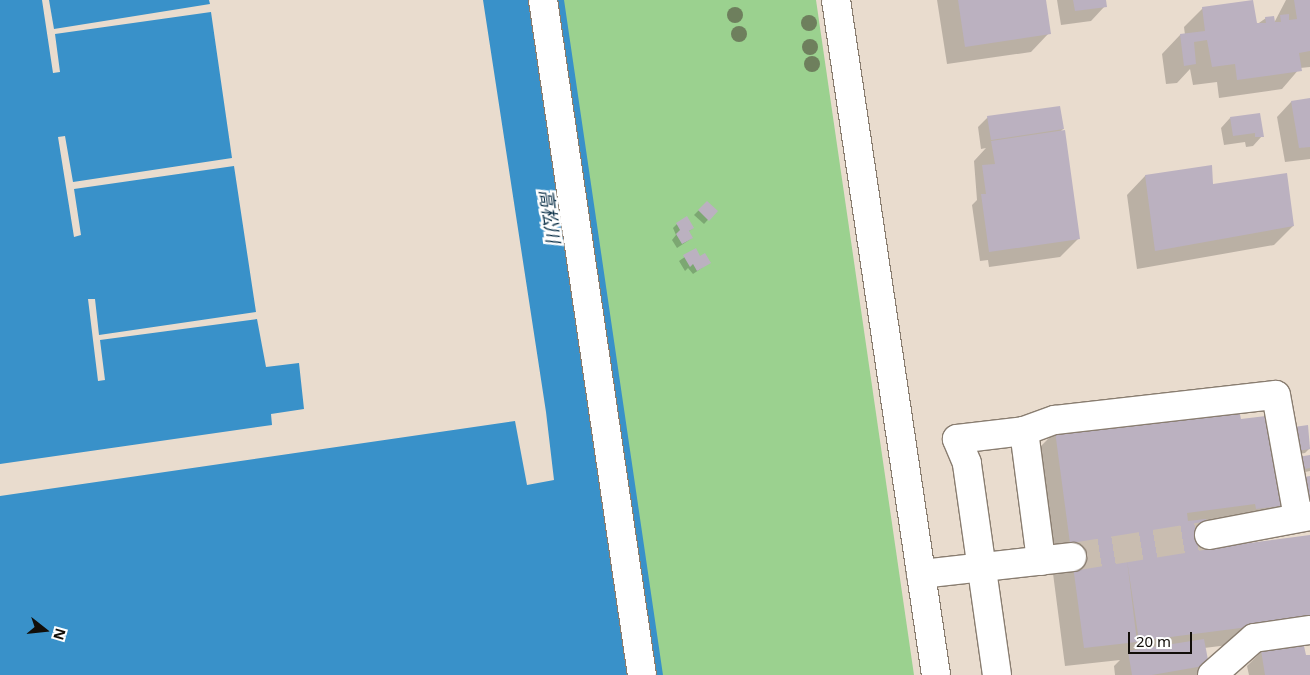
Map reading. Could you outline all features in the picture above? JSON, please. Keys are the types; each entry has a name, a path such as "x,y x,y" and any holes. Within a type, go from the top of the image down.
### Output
{"street":[{"path":"543,0 642,675"},
{"path":"836,0 936,675"},
{"path":"996,675 967,463 957,439 1024,430 1055,420 1276,395 1304,517 1209,535"},
{"path":"1024,430 1041,560"},
{"path":"921,574 1072,557"},
{"path":"1212,675 1254,638 1310,630"}],"green space":[{"path":"556,0 816,0 914,675 655,675"}],"water":[{"path":"0,0 42,0 53,73 60,72 55,34 211,12 232,158 73,182 65,136 58,137 74,237 81,235 74,189 234,166 256,312 99,335 95,299 88,299 98,381 105,380 100,340 257,319 266,367 299,363 304,409 271,414 272,425 0,464"},
{"path":"49,0 209,0 210,4 54,29"},
{"name":"高松川","path":"483,0 528,0 627,675 0,675 0,496 515,421 527,485 554,480 546,412"}],"building":[{"path":"958,0 1046,0 1051,34 965,47"},
{"path":"1073,0 1106,0 1107,7 1075,11"},
{"path":"1253,0 1257,23 1266,23 1265,17 1274,16 1275,22 1281,22 1280,15 1289,14 1289,20 1297,19 1294,0 1310,0 1310,51 1299,53 1302,71 1237,80 1235,64 1212,67 1207,40 1194,42 1196,64 1184,66 1180,34 1205,31 1202,7"},
{"path":"1310,98 1310,147 1299,148 1291,101"},
{"path":"1060,106 1064,129 991,140 987,116"},
{"path":"1260,113 1264,137 1255,137 1255,133 1233,136 1230,117"},
{"path":"1065,130 1080,239 989,252 981,194 986,194 982,165 995,164 991,141"},
{"path":"1212,165 1213,184 1287,173 1294,226 1155,251 1145,175"},
{"path":"707,201 718,211 709,221 698,210"},
{"path":"687,216 694,228 689,231 693,238 682,244 676,234 680,230 676,223"},
{"path":"696,248 700,256 705,253 711,263 697,271 693,264 690,267 683,255"},
{"path":"1238,405 1241,419 1266,416 1281,506 1256,509 1255,504 1187,513 1188,521 1206,519 1211,548 1310,535 1310,619 1139,641 1127,560 1137,642 1084,648 1055,431"},
{"path":"1308,425 1310,449 1298,451 1294,427"},
{"path":"1310,455 1310,468 1299,470 1298,457"},
{"path":"1310,476 1310,502 1307,502 1304,477"},
{"path":"1204,639 1209,665 1152,675 1132,675 1128,651"},
{"path":"1304,646 1306,655 1310,655 1310,675 1265,675 1261,650"}],"waterway":[{"path":"561,0 660,675"}],"tunnel":[{"path":"1072,557 1209,535"}]}
